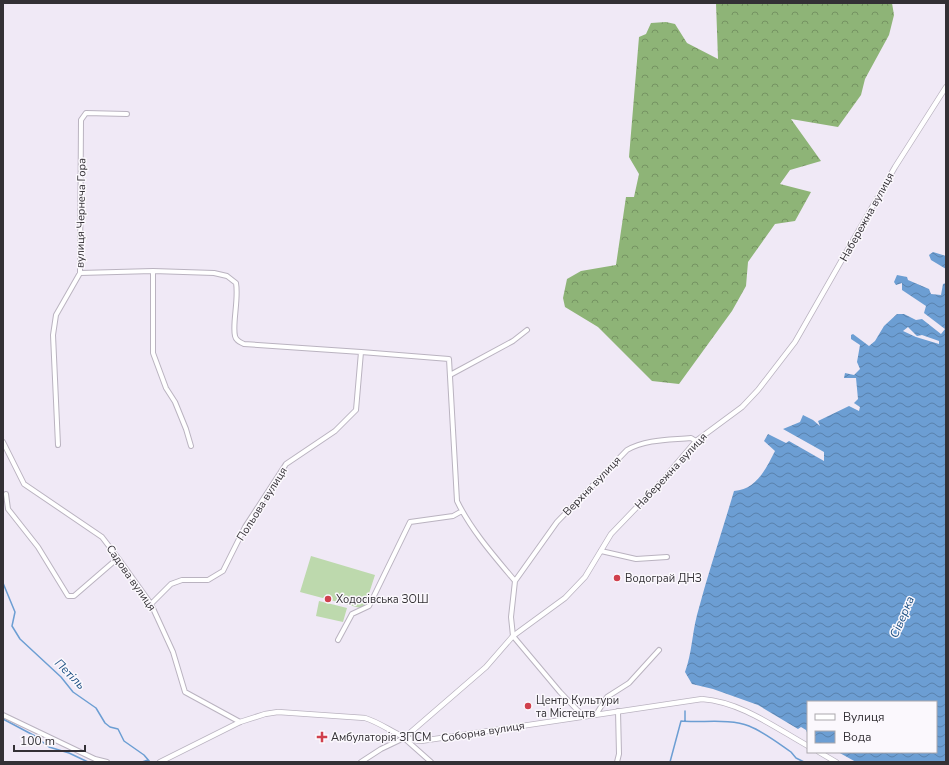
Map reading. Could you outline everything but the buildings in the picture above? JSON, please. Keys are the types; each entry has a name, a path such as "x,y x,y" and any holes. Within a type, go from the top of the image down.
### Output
{"street":[{"name":"Набережна вулиця","path":"404,738 486,667 513,636 565,598 585,577 611,534 661,482 696,441 750,399 795,342 895,167 946,86"},
{"name":"вулиця Чернеча Гора","path":"58,445 53,335 54,320 80,272 82,117 86,113 127,114"},
{"path":"153,271 153,353 166,388 186,429 191,446"},
{"path":"80,272 153,271 214,273 227,276 236,283 238,293 234,335 236,340 244,344 449,359 457,500 462,511 493,555 515,581 511,617 513,636 560,692 583,716"},
{"path":"450,375 513,341 527,330"},
{"name":"Польова вулиця","path":"151,604 171,584 182,580 208,580 223,571 245,527 286,464 335,431 356,410 360,352"},
{"name":"Верхня вулиця","path":"515,581 558,522 627,450 638,445 654,442 691,438 696,441"},
{"name":"Садова вулиця","path":"3,442 24,484 102,537 118,558 151,604 173,652 185,692 240,722"},
{"path":"6,494 8,509 38,547 68,596 74,596 118,558"},
{"path":"338,640 352,614 369,606 410,522 453,516 462,511"},
{"path":"601,551 636,559 667,557"},
{"path":"597,714 607,697 629,683 659,650"},
{"name":"Соборна вулиця","path":"161,761 240,722 265,714 278,712 358,717 378,723 404,738 416,741 702,699 724,703 748,712 807,745"},
{"path":"617,762 619,754 618,711"},
{"path":"3,715 95,759 107,762"},
{"path":"361,762 381,749 404,738 431,762"},
{"path":"821,753 836,762"}],"green space":[{"path":"716,3 892,3 894,15 889,35 865,79 861,95 838,127 791,119 821,161 790,170 780,184 811,192 795,221 775,224 748,262 746,286 732,311 679,384 652,381 598,327 565,307 563,298 567,279 581,271 616,265 626,197 634,197 639,174 629,157 639,37 646,34 651,23 666,22 675,24 687,43 718,59"},
{"path":"311,556 375,575 364,609 300,592"},
{"path":"319,601 347,608 343,622 316,616"}],"water":[{"path":"933,252 946,256 946,269 931,260 929,255"},
{"name":"Сіверка","path":"897,275 907,277 908,280 929,289 931,294 941,295 943,284 946,283 946,762 856,762 840,753 937,753 937,701 807,701 807,732 801,727 798,729 758,705 713,689 692,684 685,672 697,615 734,491 742,490 754,483 768,465 775,451 764,441 768,434 786,443 789,441 824,461 824,452 783,429 800,422 803,415 813,420 820,426 818,421 849,406 859,411 860,407 854,403 858,399 856,378 844,378 845,373 854,375 860,369 857,362 860,345 851,339 851,335 853,334 869,346 875,341 884,326 897,314 904,314 916,320 922,319 941,334 945,329 924,313 926,306 902,290 902,283 896,285 894,282","holes":["908,327 917,336 922,335 939,341 939,344 916,337 903,331"]}],"waterway":[{"name":"Петіль","path":"3,583 15,612 12,626 20,639 61,677 73,692 96,708 105,723 110,727 118,729 124,741 144,755 150,762"},
{"path":"685,711 685,721"},
{"path":"3,719 35,736 49,747 69,753 88,762"},
{"path":"670,762 681,721 724,721 749,726 771,738 791,752 796,758 804,762"},
{"name":"Петіль","path":"142,762 148,760"}],"place":[{"name":"Водограй ДНЗ","path":"617,578"},
{"name":"Ходосівська ЗОШ","path":"328,599"},
{"name":"Центр Культури та Містецтв","path":"528,706"},
{"name":"Амбулаторія ЗПСМ","path":"322,737"}]}
